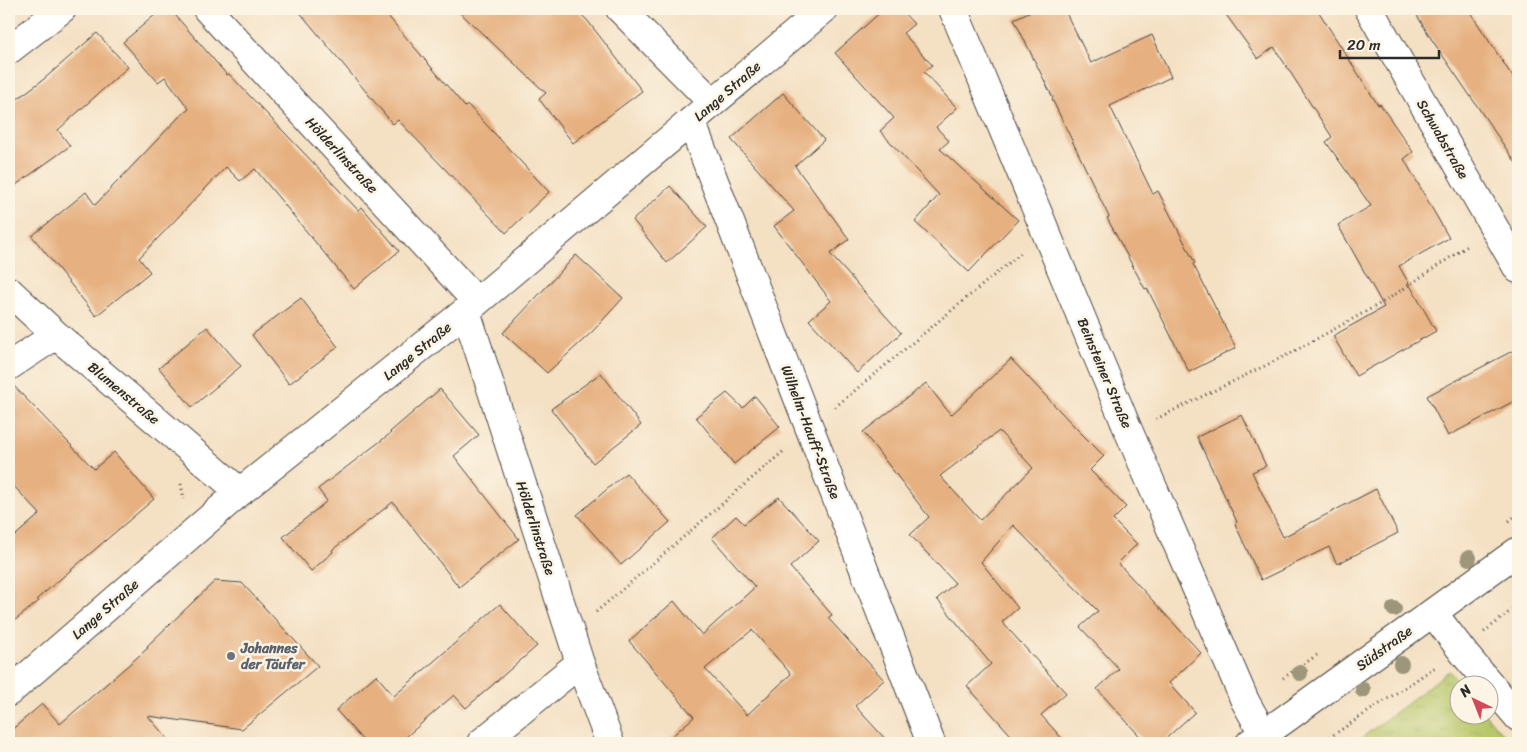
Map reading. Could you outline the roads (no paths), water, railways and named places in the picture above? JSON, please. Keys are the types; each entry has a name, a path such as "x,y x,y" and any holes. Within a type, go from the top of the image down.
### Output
{"street":[{"path":"9,50 62,9"},
{"name":"Hölderlinstraße","path":"207,9 472,306 580,663 610,743"},
{"path":"620,9 712,102"},
{"name":"Lange Straße","path":"9,692 240,492 472,306 824,9"},
{"name":"Beinsteiner Straße","path":"953,9 1129,432 1245,701 1257,739"},
{"name":"Schwabstraße","path":"1368,9 1518,269"},
{"name":"Wilhelm-Hauff-Straße","path":"691,122 932,743"},
{"name":"Blumenstraße","path":"9,291 56,335 240,492"},
{"path":"9,366 56,335"},
{"name":"Südstraße","path":"1257,739 1518,551"},
{"path":"1433,613 1461,650 1518,717"},
{"path":"481,743 580,663"}],"place":[{"name":"Johannes der Täufer","path":"231,656"}]}
